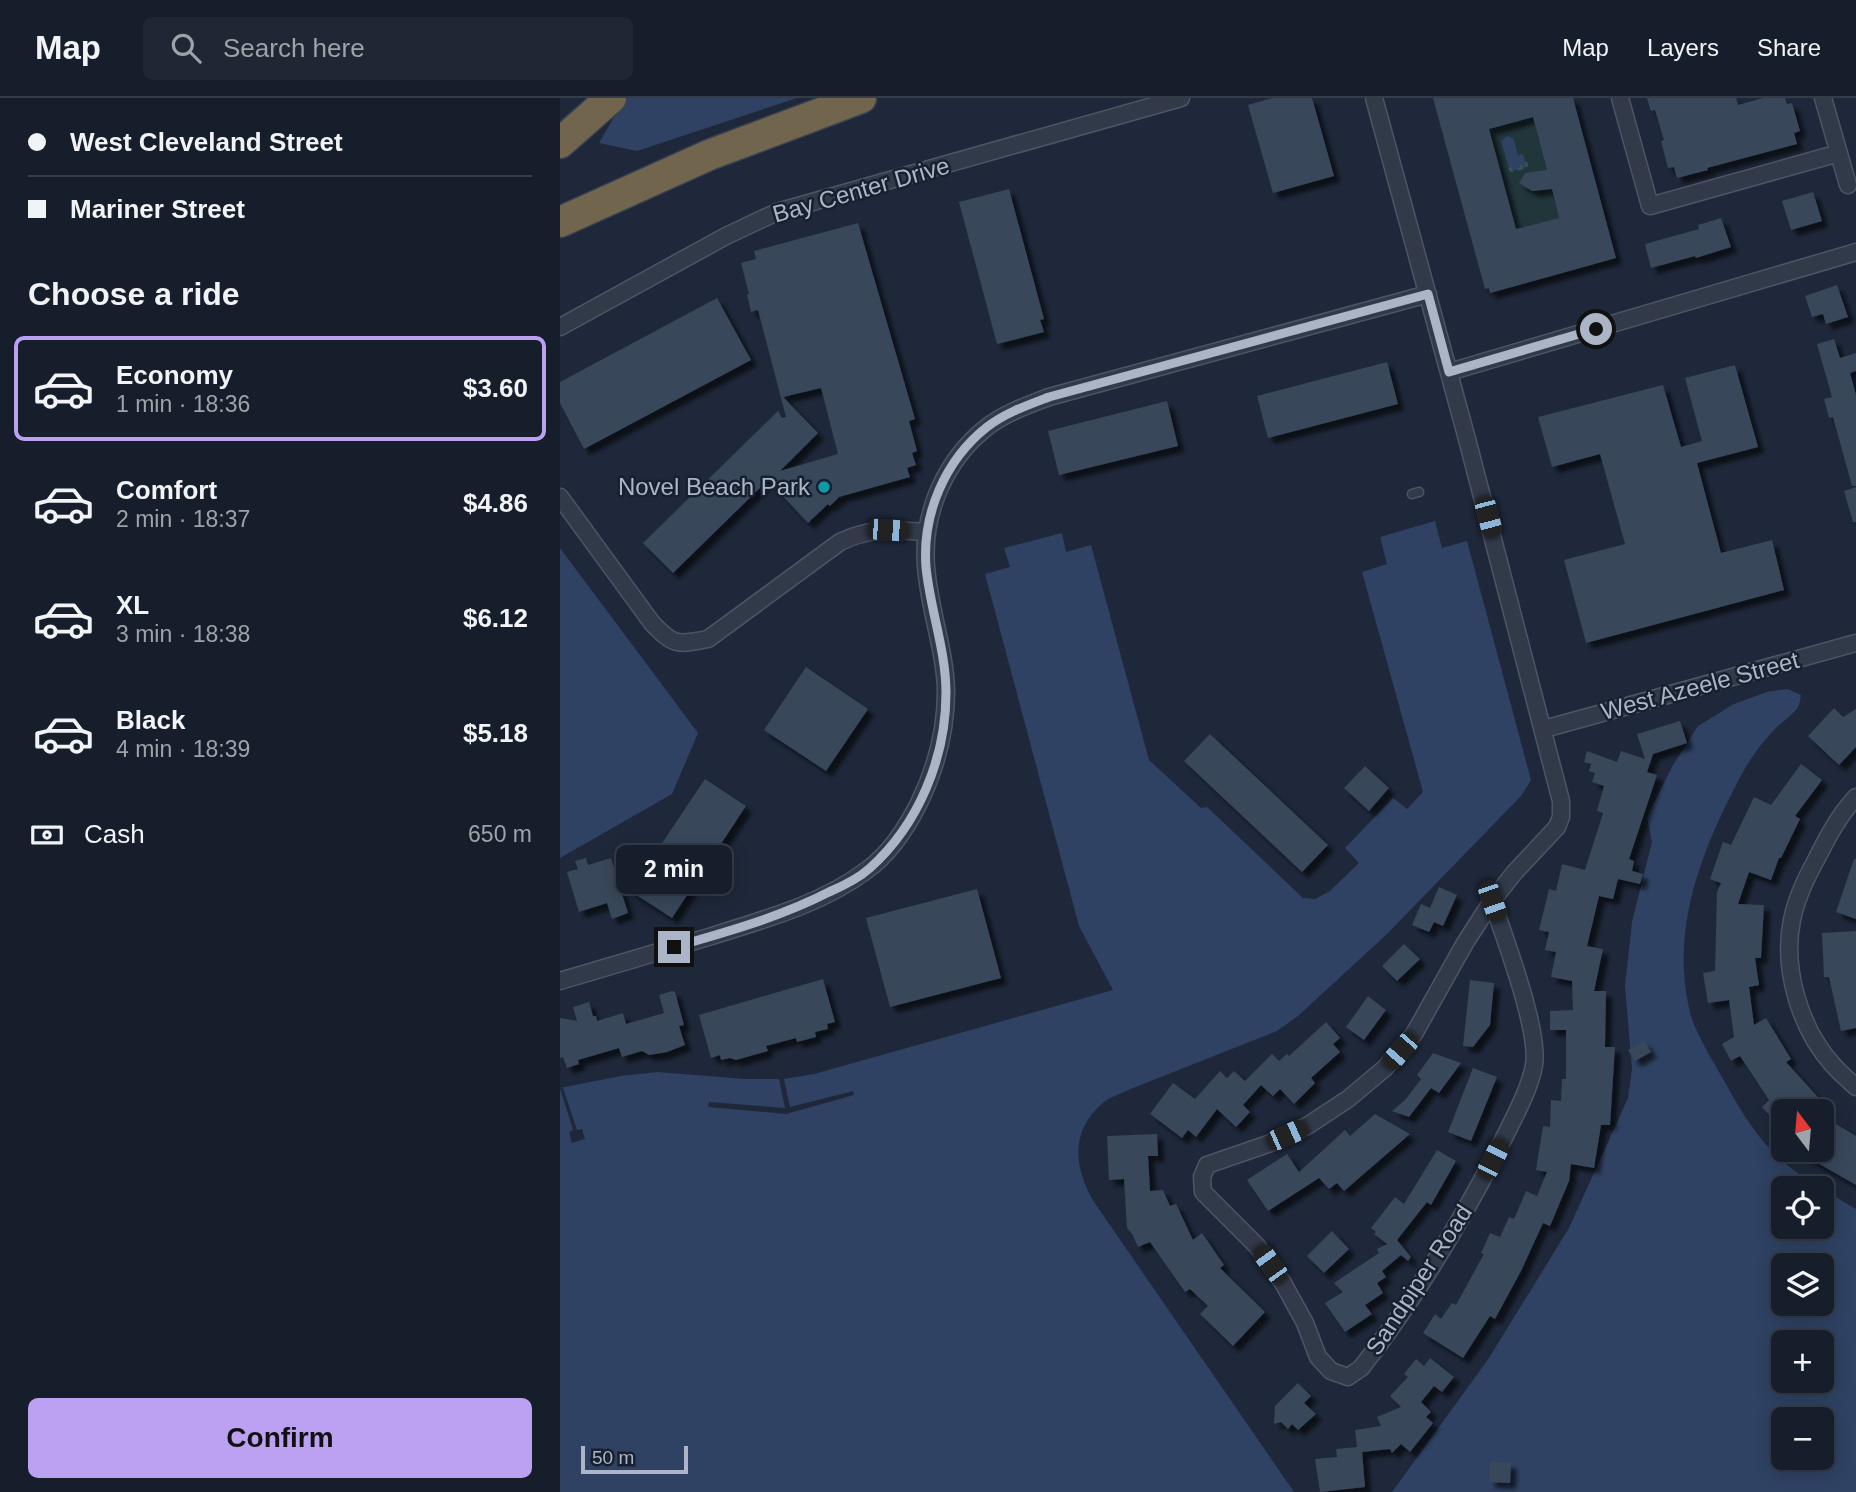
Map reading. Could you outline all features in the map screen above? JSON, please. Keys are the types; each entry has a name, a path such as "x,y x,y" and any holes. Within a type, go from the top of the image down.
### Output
{"highway":[{"path":"560,143 611,98"},
{"path":"560,222 709,155 861,98"}],"street":[{"name":"Bay Center Drive","path":"560,327 726,236 777,212 1181,98"},
{"path":"1374,98 1544,729"},
{"path":"1620,98 1650,206 1839,153"},
{"path":"1823,98 1848,185"},
{"path":"1449,372 1856,252"},
{"path":"560,981 768,919 803,905 869,869 893,844 928,785 944,729 946,692 943,656 926,567 926,532 936,498 949,469 963,450 987,427 1017,409 1049,397 1428,294"},
{"path":"560,497 652,623 667,639 684,644 708,639 840,542 858,533 888,530 926,532"},
{"name":"West Azeele Street","path":"1544,729 1856,643"},
{"name":"Sandpiper Road","path":"1492,901 1532,1033 1535,1045 1534,1066 1516,1113 1469,1206 1421,1286 1361,1368 1348,1377 1331,1371 1318,1357 1306,1323 1283,1283 1257,1246 1203,1192 1202,1177 1207,1165 1268,1144 1307,1126 1348,1099 1385,1068 1414,1034 1492,901 1557,827 1561,817 1561,801 1544,729"},
{"path":"1856,797 1828,836 1807,877 1792,920 1790,959 1797,999 1810,1033 1832,1064 1856,1087"}],"path":[{"path":"1510,166 1511,171 1522,165 1525,173"}],"green space":[{"path":"1533,117 1559,218 1516,229 1489,129"}],"water":[{"path":"625,98 797,98 637,151 599,143"},
{"path":"1507,136 1513,138 1518,155 1523,154 1527,167 1512,171 1509,168 1501,141"},
{"path":"1435,521 1442,548 1467,541 1531,780 1521,796 1387,934 1298,1016 1277,1031 1104,1102 1085,1125 1078,1150 1082,1176 1094,1202 1294,1492 560,1492 560,1088 657,1072 745,1079 784,1079 814,1074 1113,990 1079,926 985,574 1010,567 1004,548 1062,533 1066,552 1091,545 1149,760 1201,808 1207,807 1303,898 1315,899 1330,891 1359,863 1345,848 1393,798 1407,809 1423,792 1362,572 1387,564 1380,537"},
{"path":"560,548 698,733 672,794 560,858"},
{"path":"1787,689 1801,695 1795,711 1767,737 1751,759 1716,826 1704,855 1688,915 1684,976 1695,1026 1745,1117 1771,1150 1771,1162 1785,1162 1803,1176 1771,1176 1771,1239 1834,1239 1834,1196 1856,1209 1856,1492 1392,1492 1489,1358 1569,1228 1628,1098 1632,1069 1625,986 1632,922 1652,842 1647,817 1673,765 1698,726 1734,704 1767,692"}],"pier":[{"path":"779,1079 784,1079 790,1107 853,1091 854,1095 786,1114 708,1107 709,1102 785,1108"},
{"path":"560,1088 563,1088 577,1130 582,1129 585,1139 572,1143 569,1132 573,1130"}],"building":[{"path":"1272,98 1312,98 1334,176 1273,193 1248,105"},
{"path":"1433,98 1573,98 1616,258 1490,293 1489,288 1485,289","holes":["1533,117 1547,170 1525,173 1519,183 1532,191 1552,189 1559,218 1516,229 1489,129"]},
{"path":"1647,98 1736,98 1738,105 1763,98 1785,98 1787,104 1792,103 1800,131 1794,133 1797,144 1677,178 1674,167 1668,168 1661,141 1664,140 1655,110 1651,111"},
{"path":"1009,189 1044,319 1040,320 1044,332 997,344 959,202"},
{"path":"1813,192 1822,221 1791,230 1782,201"},
{"path":"1721,218 1731,247 1651,268 1645,244 1699,229 1698,225"},
{"path":"858,223 915,419 909,421 917,451 912,453 916,465 907,468 910,477 839,497 808,523 768,480 673,573 643,543 778,411 782,418 786,417 758,310 751,312 741,263 756,259 754,251","holes":["821,388 838,454 780,471 818,433 783,397"]},
{"path":"1837,285 1848,317 1826,324 1823,314 1812,317 1805,296"},
{"path":"717,298 751,360 584,449 560,403 560,382"},
{"path":"1834,339 1840,358 1856,353 1856,371 1850,373 1856,395 1856,486 1852,486 1833,417 1829,418 1824,399 1832,397 1817,344"},
{"path":"1387,362 1398,404 1268,438 1257,396"},
{"path":"1735,365 1758,447 1697,463 1721,553 1772,540 1784,590 1586,643 1564,560 1625,544 1600,454 1552,467 1538,417 1663,385 1681,447 1702,441 1685,378"},
{"path":"1167,401 1178,446 1059,475 1048,431"},
{"path":"1856,487 1856,522 1853,522 1844,491"},
{"path":"806,667 868,709 826,771 764,730"},
{"path":"1834,708 1843,717 1856,709 1856,747 1839,765 1808,736"},
{"path":"1680,721 1687,743 1653,754 1647,772 1657,775 1629,859 1634,861 1632,871 1643,874 1640,884 1618,879 1613,899 1599,896 1587,946 1603,949 1594,991 1606,991 1605,1047 1615,1047 1610,1125 1601,1125 1594,1168 1571,1164 1569,1181 1550,1226 1543,1223 1495,1319 1490,1316 1463,1358 1423,1333 1435,1314 1441,1319 1452,1303 1456,1305 1484,1254 1481,1253 1490,1233 1500,1237 1509,1217 1514,1219 1526,1191 1537,1196 1547,1172 1536,1170 1543,1126 1550,1127 1551,1100 1561,1101 1562,1079 1566,1079 1566,1030 1550,1030 1550,1011 1573,1010 1572,981 1551,977 1556,952 1545,950 1549,932 1539,930 1549,889 1556,891 1562,864 1585,870 1603,813 1597,811 1604,786 1592,782 1595,773 1589,771 1591,764 1584,762 1587,751 1617,762 1621,751 1645,759 1637,734"},
{"path":"1210,734 1328,845 1302,872 1184,761"},
{"path":"1801,764 1822,780 1795,816 1800,819 1779,858 1771,880 1749,872 1738,904 1764,905 1761,958 1755,958 1759,985 1749,987 1754,1025 1766,1018 1791,1059 1786,1062 1820,1099 1771,1099 1771,1117 1762,1107 1769,1100 1740,1056 1731,1061 1722,1044 1734,1037 1729,1000 1708,1003 1703,973 1715,971 1717,892 1721,883 1710,879 1723,842 1731,845 1754,797 1771,805"},
{"path":"1365,766 1389,788 1369,811 1344,788"},
{"path":"705,779 746,806 672,918 630,891"},
{"path":"586,858 588,865 611,858 628,913 612,919 607,903 579,912 567,872 578,869 575,861"},
{"path":"1856,859 1856,919 1836,912"},
{"path":"1439,887 1457,895 1443,926 1434,922 1429,932 1412,925 1421,904 1430,908"},
{"path":"977,889 1001,978 890,1007 866,918"},
{"path":"1856,931 1856,1028 1841,1031 1829,977 1824,977 1822,933"},
{"path":"1404,944 1420,959 1397,981 1382,966"},
{"path":"823,979 835,1022 827,1024 828,1029 815,1032 816,1037 797,1042 796,1038 766,1046 768,1051 736,1060 721,1060 720,1055 711,1058 699,1015"},
{"path":"1470,980 1494,983 1490,1025 1473,1047 1463,1046"},
{"path":"675,992 684,1025 679,1026 685,1045 667,1052 649,1055 642,1051 622,1057 619,1048 578,1060 579,1064 567,1068 563,1057 560,1058 560,1018 577,1021 573,1007 589,1002 597,1021 623,1013 626,1024 664,1013 659,995"},
{"path":"1368,996 1386,1010 1364,1040 1346,1027"},
{"path":"1326,1022 1340,1038 1333,1044 1340,1052 1311,1078 1315,1083 1294,1104 1280,1089 1273,1096 1261,1085 1243,1105 1250,1112 1236,1127 1217,1109 1196,1137 1188,1130 1182,1138 1150,1114 1173,1083 1195,1099 1220,1071 1227,1078 1234,1071 1245,1081 1272,1054 1279,1061 1287,1054 1289,1056"},
{"path":"1644,1041 1651,1052 1635,1061 1628,1050"},
{"path":"1433,1053 1461,1063 1439,1093 1431,1088 1409,1117 1392,1111 1406,1099 1421,1079 1417,1075"},
{"path":"1473,1068 1497,1077 1471,1141 1448,1132"},
{"path":"1375,1114 1410,1134 1344,1191 1337,1183 1329,1189 1319,1178 1268,1211 1247,1180 1287,1154 1299,1172 1345,1130 1350,1136"},
{"path":"1834,1123 1856,1136 1856,1185 1816,1162 1834,1162"},
{"path":"1157,1134 1158,1156 1148,1156 1150,1191 1163,1190 1170,1206 1176,1204 1193,1240 1202,1233 1224,1265 1220,1268 1265,1312 1233,1346 1200,1314 1208,1306 1190,1289 1185,1292 1150,1242 1138,1247 1127,1228 1124,1179 1109,1180 1107,1136"},
{"path":"1437,1150 1456,1161 1431,1205 1427,1202 1397,1240 1411,1257 1408,1261 1401,1255 1382,1271 1386,1277 1377,1283 1383,1293 1365,1305 1372,1314 1345,1332 1325,1303 1343,1292 1334,1283 1379,1253 1377,1249 1387,1244 1374,1234 1376,1232 1371,1228 1395,1197 1404,1204"},
{"path":"1332,1231 1349,1249 1324,1273 1307,1256"},
{"path":"1430,1358 1454,1377 1442,1392 1434,1386 1421,1402 1431,1412 1426,1417 1433,1423 1410,1452 1401,1444 1392,1453 1390,1449 1362,1452 1365,1487 1320,1492 1315,1459 1337,1457 1336,1449 1357,1447 1355,1430 1381,1426 1377,1417 1401,1407 1390,1396 1408,1377 1404,1374 1416,1359 1424,1366"},
{"path":"1298,1383 1311,1396 1304,1403 1316,1414 1298,1430 1292,1424 1288,1429 1281,1422 1274,1424 1275,1406"},
{"path":"1490,1461 1511,1463 1510,1483 1489,1482"}],"place":[{"name":"Novel Beach Park","path":"824,487"}],"route":[{"path":"674,947 768,919 840,887 869,869 893,844 912,816 928,785 936,760 944,729 946,692 943,656 926,567 926,532 936,498 949,469 963,450 987,427 1017,409 1049,397 1428,294 1449,372 1596,329"}]}
